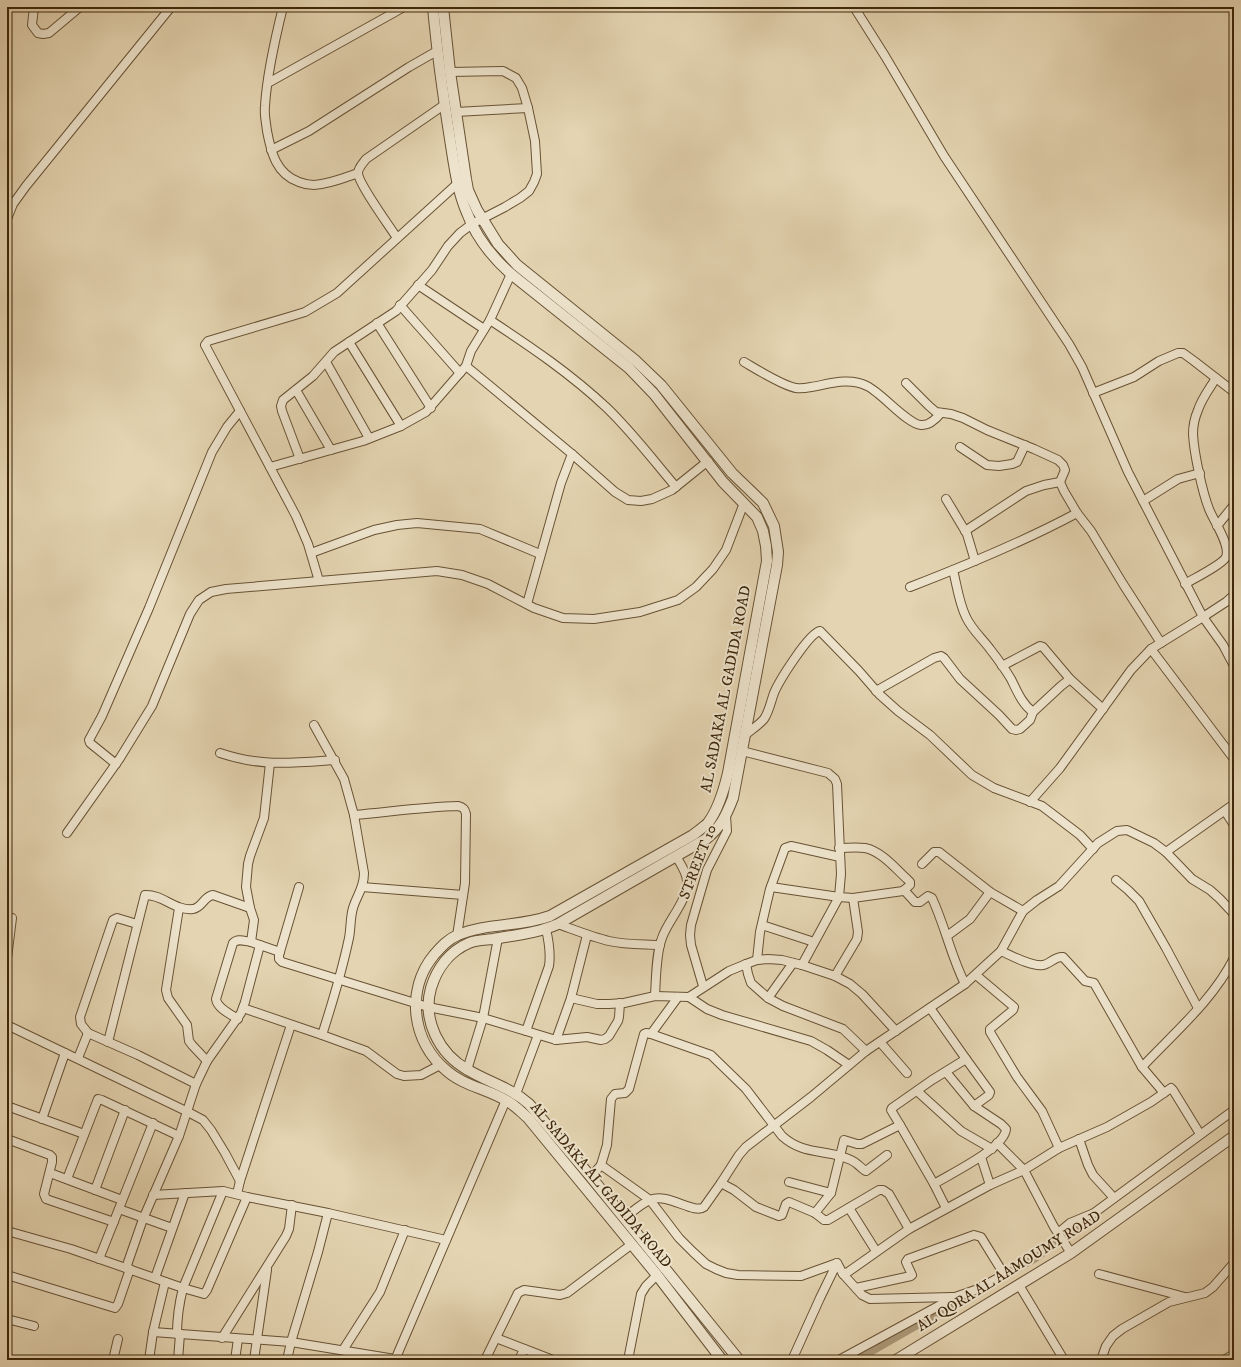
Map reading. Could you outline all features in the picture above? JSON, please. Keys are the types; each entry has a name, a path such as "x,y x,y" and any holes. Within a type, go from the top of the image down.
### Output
{"street":[{"path":"34,7 32,25 38,33 43,34 49,33 80,7"},
{"path":"7,219 13,204 26,186 171,7"},
{"path":"283,7 272,57 264,106 264,117 270,150 284,174 303,184 313,185 336,181 358,173"},
{"path":"268,83 404,7"},
{"name":"AL SADAKA AL GADIDA ROAD","path":"434,7 442,49 450,72 468,190 482,220 498,244 517,265 644,368 661,386 732,473 763,502 774,526 778,552 777,565 745,735 716,810 707,824 693,835 550,916 534,921 469,932 457,936 440,948 430,960 423,973 415,1003 416,1020 421,1037 429,1052 448,1073 506,1100 528,1118 560,1156 620,1221 739,1360"},
{"name":"AL SADAKA AL GADIDA ROAD","path":"443,7 442,49 444,105 457,184 463,204 472,224 489,251 510,274 629,368 654,394 723,482 757,517 763,531 767,561 738,750 733,798 726,816 718,828 712,834 676,856 558,924 546,929 470,942 458,949 448,957 439,968 433,980 429,993 428,1007 430,1019 433,1031 446,1052 467,1070 516,1094 529,1104 567,1148 591,1178 620,1221 632,1244 722,1360"},
{"path":"854,7 885,56 944,156 1060,328 1082,367 1128,472 1185,584 1203,617 1223,645 1234,666"},
{"path":"270,150 309,131 409,67 442,49"},
{"path":"300,459 282,411 281,406 283,400 314,376 334,352 396,311 432,270 448,246 460,233 472,224 482,220 520,198 529,191 534,182 536,174 535,141 522,88 516,78 503,71 450,72"},
{"path":"398,238 364,188 358,173 366,159 444,105"},
{"path":"456,112 528,108"},
{"path":"318,581 310,553 296,516 205,347 206,343 233,332 304,312 337,293 457,184"},
{"path":"270,467 369,438 401,426 431,408 466,366 471,351 490,320 510,274 517,265"},
{"path":"418,285 484,329"},
{"path":"400,306 460,373"},
{"path":"490,320 570,376 607,408 676,487"},
{"path":"377,323 431,408"},
{"path":"349,342 401,426"},
{"path":"1093,393 1134,377 1158,361 1178,353 1187,355 1234,392"},
{"path":"326,362 369,438"},
{"path":"744,362 791,387 796,388 855,381 868,386 903,415 919,425 930,423 941,413"},
{"path":"466,366 572,454 615,492 628,500 641,501 652,499 676,487 717,455"},
{"path":"1185,584 1220,564 1226,557 1227,551 1225,540 1208,508 1193,433 1201,401 1216,378"},
{"path":"906,383 928,406 936,412 951,414 963,418 1058,460 1065,470 1060,482 1064,491 1077,513 1091,531 1161,643"},
{"path":"296,390 331,450"},
{"path":"116,764 90,743 90,740 149,608 212,452 227,427 240,411"},
{"path":"960,447 988,465 999,466 1017,462 1025,445"},
{"path":"527,604 561,483 572,454"},
{"path":"1143,501 1178,479 1200,473"},
{"path":"965,530 1026,491 1060,482"},
{"path":"67,833 116,764 152,706 190,614 199,600 211,592 226,589 437,571 462,575 488,584 527,604 563,618 594,619 640,612 678,600 696,587 713,569 726,550 749,490"},
{"path":"946,499 965,530 976,561"},
{"path":"1217,526 1234,505"},
{"path":"910,587 976,561 1045,530 1077,513"},
{"path":"310,553 374,530 397,525 417,523 480,529 540,554"},
{"path":"953,570 962,608 966,618 976,633 990,648 1032,712"},
{"path":"1030,802 1060,768 1131,670 1151,649 1203,617 1234,595"},
{"path":"745,735 764,719 775,692 787,669 809,640 818,631 820,631 859,671 876,691 898,711 930,735 972,775 994,788 1042,806 1080,835 1093,848"},
{"path":"1002,666 1040,646 1043,646 1070,679 1103,709"},
{"path":"1151,649 1234,759"},
{"path":"876,691 934,658 941,656 960,679 1012,729 1016,730 1030,720 1032,712 1070,679"},
{"path":"314,725 322,741 335,760 344,779 354,815 364,873 362,887 353,907 349,937 322,1036"},
{"path":"738,750 828,773 832,775 837,784 841,874 839,897 802,965"},
{"path":"220,753 240,759 270,764 335,760"},
{"path":"251,942 254,920 246,887 248,864 264,818 270,764"},
{"path":"1166,852 1234,804"},
{"path":"354,815 394,812 428,807 462,807 465,810 465,883 457,936"},
{"path":"1225,810 1234,825"},
{"name":"STREET 10","path":"703,986 691,945 690,925 707,870 727,831 726,816"},
{"path":"620,1221 650,1200 664,1198 695,1209 702,1209 722,1183 746,1146 774,1126 866,1051 976,975 1001,951 1023,911 1059,886 1093,848 1106,837 1117,831 1126,830 1154,843 1166,852 1192,879 1210,890 1234,914"},
{"path":"757,960 762,925 771,886 785,848 791,846 840,857"},
{"path":"771,886 853,898 896,892 904,890 910,885 910,882 883,857 867,849 839,848"},
{"path":"922,864 934,852 939,852 990,892 1023,911"},
{"path":"1234,855 1234,860"},
{"path":"654,996 660,945 664,932 681,903 687,882 685,874 676,856"},
{"path":"1116,880 1139,901 1180,972 1198,1008"},
{"path":"299,887 280,952 279,959 282,962 428,1007 483,1018 556,1040 586,1037 601,1040 604,1039 609,1036 620,1017 620,1003"},
{"path":"362,887 463,895"},
{"path":"904,890 914,902 920,902 928,896 932,898 941,918 956,966 965,984"},
{"path":"947,936 970,919 990,892"},
{"path":"108,1042 145,895 152,895 179,908 197,908 209,895 213,895 250,908"},
{"path":"835,976 857,939 858,932 853,898"},
{"path":"179,908 166,990 168,998 187,1025 189,1041 208,1061"},
{"path":"7,958 12,918"},
{"path":"137,924 117,918 113,920 80,1018 81,1024 88,1033 138,1055 196,1084"},
{"path":"558,924 586,935 623,943 660,945"},
{"path":"762,925 814,942"},
{"path":"526,1032 549,966 550,948 546,929"},
{"path":"469,932 470,942"},
{"path":"556,1040 571,998 586,935"},
{"path":"461,1080 467,1070 483,1018 498,938"},
{"path":"238,1019 216,1003 216,998 233,943 236,940 251,942 280,952"},
{"path":"7,1275 115,1308 118,1304 143,1219 188,1112 196,1084 208,1061 238,1019 243,1008 260,946"},
{"path":"1001,951 1038,966 1048,964 1059,957 1063,958 1085,981 1094,984 1142,1067 1164,1093"},
{"path":"1142,1067 1231,971 1234,958"},
{"path":"689,997 703,986 729,971 746,964 757,960 782,960 835,976 850,984 862,994 896,1031"},
{"path":"768,998 793,963"},
{"path":"746,964 751,983 768,998 783,1006 843,1029 866,1051"},
{"path":"976,975 1014,1007 1013,1010 990,1029 990,1032 1017,1077 1042,1111 1059,1148"},
{"path":"571,998 597,1004 609,1004 654,996 689,997 707,1009 722,1015 815,1043 849,1065"},
{"path":"651,1034 678,997"},
{"path":"243,1008 366,1051 397,1074 404,1076 421,1075 440,1065"},
{"path":"930,1008 990,1092 989,1095 974,1106"},
{"path":"7,1025 78,1058 203,1120 225,1153 240,1181"},
{"path":"236,1194 291,1025"},
{"path":"78,1058 88,1033"},
{"path":"591,1178 601,1165 606,1145 611,1099 615,1094 625,1093 629,1089 644,1034 646,1033 711,1055 746,1090 774,1126 789,1142 798,1147 840,1156 853,1161 866,1171 887,1155"},
{"path":"516,1094 538,1035"},
{"path":"880,1042 907,1073"},
{"path":"42,1119 65,1053"},
{"path":"946,1208 934,1184 891,1110 966,1059"},
{"path":"934,1184 981,1156 1006,1134 1005,1128 974,1106 946,1072"},
{"path":"843,1274 909,1229 946,1208 990,1185 1024,1170 1059,1148 1114,1123 1171,1088 1200,1134"},
{"path":"917,1091 961,1131 994,1146 1024,1170 1070,1252"},
{"path":"67,1179 98,1099 125,1110 178,1136"},
{"path":"153,1332 291,1342 395,1360 506,1100"},
{"path":"7,1106 84,1134"},
{"path":"95,1190 125,1110"},
{"path":"1059,1234 1070,1223 1094,1213 1234,1110"},
{"path":"99,1259 152,1123"},
{"path":"815,1213 831,1193 844,1140 862,1144 900,1126"},
{"name":"AL QORA AL AAMOUMY ROAD","path":"899,1359 1070,1252 1234,1136"},
{"path":"7,1139 50,1155 53,1159 44,1194 46,1199 114,1222"},
{"path":"1079,1139 1093,1175 1114,1198"},
{"path":"560,1156 567,1148"},
{"path":"981,1156 990,1185"},
{"path":"601,1165 650,1200 679,1238 706,1264 726,1273 738,1275 801,1276 838,1263"},
{"path":"50,1173 122,1200"},
{"path":"789,1182 831,1193"},
{"path":"722,1183 734,1190 756,1207 779,1216 784,1213 786,1204 789,1202 815,1213 824,1220 828,1220 879,1190 883,1190 889,1194 909,1229"},
{"path":"153,1195 223,1190 247,1197 328,1213 446,1240"},
{"path":"178,1360 177,1319 179,1303 183,1288 223,1190"},
{"path":"155,1278 185,1193"},
{"path":"7,1231 71,1249 202,1294 206,1293 247,1197"},
{"path":"222,1338 288,1233 292,1206"},
{"path":"849,1208 876,1251"},
{"path":"118,1209 172,1228"},
{"path":"288,1360 291,1342 328,1213"},
{"path":"343,1350 380,1292 405,1230"},
{"path":"839,1360 955,1297 978,1289 1000,1277 1002,1271 981,1237 974,1235 908,1258 906,1262 911,1272 911,1276 856,1288"},
{"path":"485,1360 518,1293 521,1290 560,1295 567,1293 632,1244"},
{"path":"1101,1360 1106,1346 1113,1336 1122,1329 1169,1302 1205,1293 1213,1287 1234,1262"},
{"path":"838,1263 843,1274 865,1297 876,1300 955,1297"},
{"path":"792,1360 820,1298 838,1263"},
{"path":"254,1360 267,1267"},
{"path":"1099,1274 1186,1297"},
{"path":"628,1360 641,1294 646,1286 657,1275"},
{"path":"149,1360 153,1332 165,1282"},
{"path":"1019,1285 1064,1360"},
{"path":"7,1319 34,1326"},
{"path":"496,1338 553,1360"},
{"path":"113,1360 118,1339"},
{"path":"235,1360 238,1339"},
{"path":"519,1360 524,1349"},
{"path":"1224,1360 1234,1354"}],"waterway":[{"path":"995,1280 1034,1259 1096,1214"},
{"path":"856,1360 975,1292"}]}
